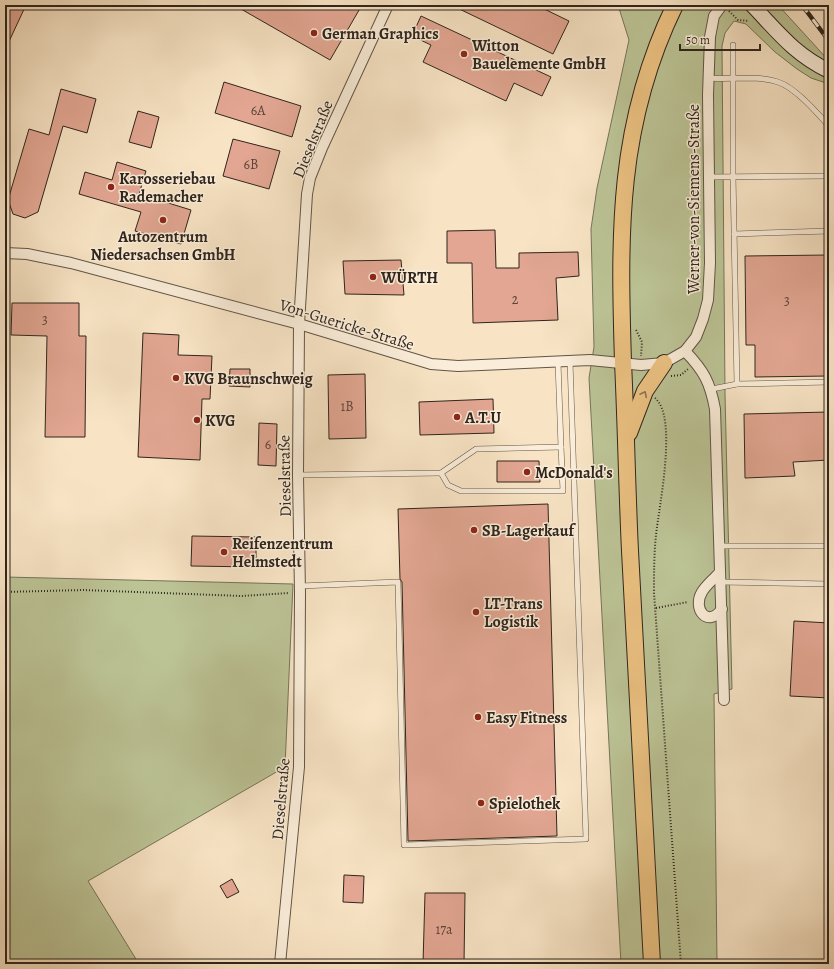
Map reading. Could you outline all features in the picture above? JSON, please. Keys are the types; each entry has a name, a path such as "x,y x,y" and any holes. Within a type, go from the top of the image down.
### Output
{"main road":[{"path":"652,964 625,444 620,261 621,217 627,159 641,92 661,36 675,5"},
{"path":"752,5 798,53 812,63 829,71"},
{"path":"625,444 639,403 646,389 664,363"}],"street":[{"name":"Dieselstraße","path":"280,964 299,767 299,324 307,194 310,178 322,148 388,5"},
{"name":"Werner-von-Siemens-Straße","path":"685,351 699,332 708,300 710,263 708,78 711,26 714,16 722,5"},
{"name":"Von-Guericke-Straße","path":"5,253 27,254 71,263 299,324 416,361 443,366 601,360 641,365 664,363 685,351"},
{"path":"685,351 705,374 712,389 715,409 718,546 722,609 724,700"},
{"path":"720,577 702,592 699,600 700,611 705,616 711,618 717,615 722,609"}],"lane":[{"path":"733,45 733,176 737,384"},
{"path":"708,78 733,80 754,78 780,83 807,102 829,126"},
{"path":"709,177 829,176"},
{"path":"734,234 829,231"},
{"path":"300,589 398,582 404,845 586,839 570,361"},
{"path":"441,473 448,485 461,491 563,491 558,362"},
{"path":"712,389 737,384 829,382"},
{"path":"298,475 441,473 476,449 561,447"},
{"path":"718,546 829,546"},
{"path":"720,577 829,584"}],"path":[{"path":"636,324 636,332 642,342 641,365"},
{"path":"665,379 670,376 681,375 696,362"},
{"path":"646,389 663,406 666,428 664,483 654,554 656,608 681,964"},
{"path":"5,592 83,590 242,596 300,589"},
{"path":"656,608 689,602 702,592"}],"green space":[{"path":"618,5 778,5 829,61 829,84 811,78 797,69 775,52 746,24 734,21 725,33 722,46 725,394 732,689 714,694 717,964 621,964 589,378 594,347 591,229 597,188 629,40"},
{"path":"5,577 293,584 285,767 88,881 139,964 5,964"}],"building":[{"path":"5,5 26,5 5,50"},
{"name":"German Graphics","path":"234,5 362,5 330,60"},
{"path":"451,5 536,5 569,21 553,54"},
{"name":"Witton Bauelemente GmbH","path":"421,16 551,77 542,96 514,83 506,101 423,62 431,45 412,36"},
{"path":"224,82 301,106 292,137 215,113"},
{"path":"61,89 96,99 87,133 63,126 38,212 25,218 13,214 8,200 29,129 49,135"},
{"path":"138,111 159,117 151,148 129,142"},
{"path":"233,139 280,151 269,189 223,176"},
{"path":"117,162 146,171 139,194 191,210 181,244 135,231 141,212 79,194 85,172 112,180"},
{"path":"495,230 496,268 519,268 519,253 578,252 579,276 556,278 558,320 473,323 472,263 447,263 447,231"},
{"path":"829,255 829,376 755,377 755,345 746,345 745,256"},
{"name":"WÜRTH","path":"401,260 404,295 345,294 343,261"},
{"path":"12,303 79,303 79,336 86,336 85,437 45,437 47,336 11,335"},
{"name":"KVG Braunschweig","path":"143,333 179,335 178,355 212,356 210,399 202,399 200,460 138,457"},
{"path":"230,369 250,369 250,387 229,386"},
{"path":"365,374 366,438 329,439 328,375"},
{"name":"A.T.U","path":"493,399 494,433 420,435 419,402"},
{"path":"829,412 829,460 793,462 795,476 745,478 744,414"},
{"path":"259,423 277,424 276,466 258,465"},
{"path":"497,461 539,461 540,482 497,482"},
{"path":"548,504 557,836 408,841 402,582 400,579 398,509"},
{"name":"Reifenzentrum Helmstedt","path":"192,536 256,537 256,567 191,566"},
{"path":"794,621 829,623 829,698 790,696"},
{"path":"344,875 364,876 363,903 343,902"},
{"path":"232,879 239,892 227,898 220,886"},
{"path":"425,893 465,893 464,964 423,964"}],"railway":[{"path":"802,5 829,41"}],"place":[{"name":"German Graphics","path":"314,33"},
{"name":"Witton Bauelemente GmbH","path":"464,54"},
{"name":"Karosseriebau Rademacher","path":"111,187"},
{"name":"Autozentrum Niedersachsen GmbH","path":"163,220"},
{"name":"WÜRTH","path":"373,277"},
{"name":"KVG Braunschweig","path":"176,378"},
{"name":"A.T.U","path":"457,417"},
{"name":"KVG","path":"197,420"},
{"name":"McDonald's","path":"527,472"},
{"name":"SB-Lagerkauf","path":"474,530"},
{"name":"Reifenzentrum Helmstedt","path":"224,552"},
{"name":"LT-Trans Logistik","path":"476,612"},
{"name":"Easy Fitness","path":"478,717"},
{"name":"Spielothek","path":"481,803"}]}
